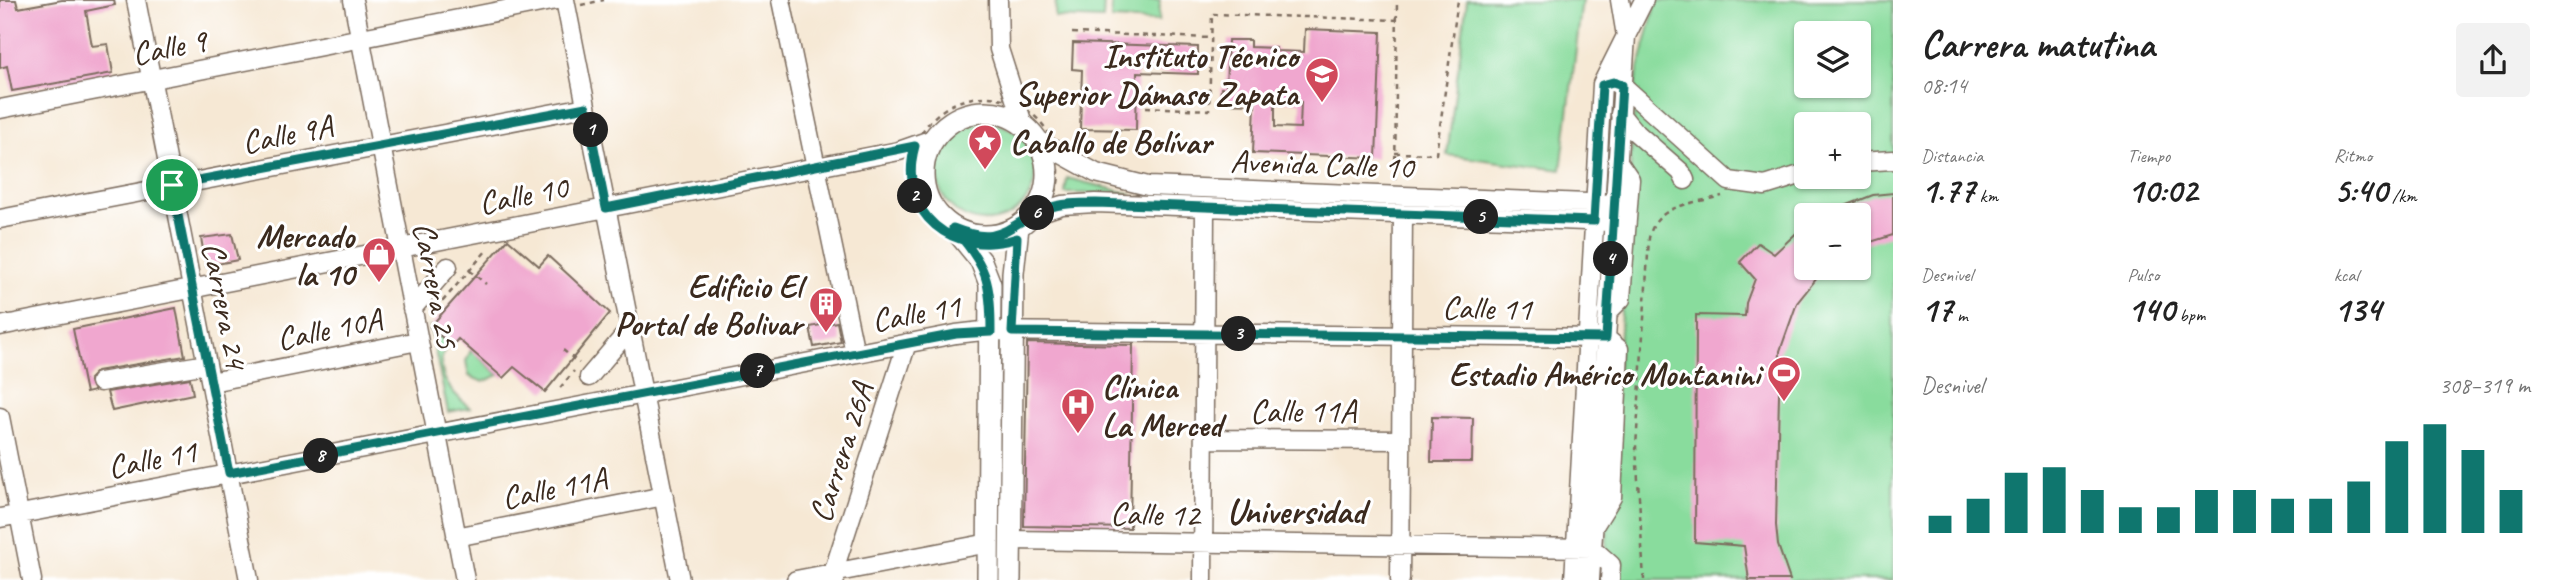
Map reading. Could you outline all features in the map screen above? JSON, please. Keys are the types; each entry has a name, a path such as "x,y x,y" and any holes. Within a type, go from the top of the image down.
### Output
{"main road":[{"path":"988,580 1002,332 1029,222 1043,198 1048,179 1047,146 1023,124 994,112 975,112 956,118 924,143 922,170 929,203 981,261 990,284 1002,332 1010,580"},
{"path":"960,235 1003,234 1029,222"}],"street":[{"name":"Carrera 24","path":"136,0 249,580"},
{"name":"Carrera 25","path":"353,0 465,580"},
{"path":"473,16 484,2 493,0"},
{"path":"565,0 680,580"},
{"name":"Carrera 26A","path":"781,0 856,353"},
{"path":"998,0 999,49 1023,124"},
{"path":"1590,580 1584,548 1597,338 1607,313 1626,36 1620,0"},
{"path":"1574,580 1594,526 1597,338 1594,212 1602,85 1644,0"},
{"name":"Calle 9","path":"0,109 547,1"},
{"path":"1602,85 1613,82 1622,85 1729,181 1765,186 1794,177"},
{"name":"Calle 9A","path":"0,219 586,107"},
{"path":"1620,114 1633,130 1681,172 1685,180"},
{"name":"Calle 10","path":"0,326 816,167 924,143"},
{"name":"Avenida Calle 10","path":"1047,146 1096,173 1148,186 1613,213"},
{"path":"1607,313 1621,299 1629,190 1629,179 1617,160"},
{"path":"1871,161 1893,160"},
{"name":"Avenida Calle 10","path":"1029,222 1077,203 1403,214 1594,212"},
{"path":"1203,580 1205,207"},
{"path":"1399,580 1403,214"},
{"path":"412,309 448,267"},
{"path":"584,370 630,329"},
{"name":"Calle 11","path":"0,518 967,332 1597,338"},
{"name":"Calle 10A","path":"211,382 418,341"},
{"name":"Carrera 26A","path":"834,576 907,343"},
{"path":"100,382 207,364"},
{"path":"0,417 32,580"},
{"name":"Calle 11A","path":"1204,439 1401,440"},
{"name":"Calle 11A","path":"456,537 664,496"},
{"name":"Calle 12","path":"1010,540 1584,548"},
{"path":"796,580 834,576 989,543"},
{"path":"1584,548 1611,565 1610,580"}],"path":[{"path":"1394,183 1398,0"},
{"path":"1395,153 1437,154 1458,0"},
{"path":"1146,107 1209,110 1212,14 1397,20"},
{"path":"1072,33 1211,38"},
{"path":"975,97 995,97 1015,103 1045,126 1047,146 1059,181 1029,222 983,245 960,235 948,235 922,211 910,177 924,143 926,126 939,112 956,102 975,97"},
{"path":"1644,580 1636,447 1652,223 1662,212 1723,196"},
{"path":"1029,222 1033,228 1029,222"},
{"path":"436,309 487,250"},
{"path":"470,270 486,284"},
{"path":"563,350 584,370"}],"green space":[{"path":"1056,0 1104,0 1103,19 1055,17"},
{"path":"1112,0 1160,0 1159,21 1111,19"},
{"path":"1467,0 1582,0 1561,170 1447,155"},
{"path":"1893,0 1893,580 1604,580 1636,80 1656,1"},
{"path":"986,123 1005,127 1021,137 1031,153 1035,172 1031,191 1021,207 1005,217 986,221 967,217 951,207 941,191 937,172 941,153 951,137 967,127"},
{"path":"1067,178 1132,194 1065,193"},
{"path":"430,327 448,342 442,362 445,379 455,394 470,408 448,412"},
{"path":"471,350 499,375 483,382 469,376 466,361"}],"building":[{"path":"0,0 16,0 18,8 62,0 114,0 115,5 86,11 92,46 108,44 113,73 12,91 7,66 0,68"},
{"path":"1305,29 1381,32 1376,158 1253,153 1255,104 1220,103 1221,88 1226,88 1228,40 1250,40 1250,47 1304,52","holes":["1275,101 1301,102 1300,128 1275,127"]},
{"path":"1073,43 1198,47 1198,74 1137,72 1136,130 1080,129 1082,70 1072,69"},
{"path":"1893,193 1893,235 1871,242 1871,203 1853,203 1873,195"},
{"path":"232,234 238,260 206,266 201,238"},
{"path":"1794,235 1794,280 1815,280 1797,303 1780,351 1776,525 1778,545 1790,580 1749,580 1744,546 1695,542 1696,315 1745,316 1746,303 1755,279 1740,262 1758,243 1774,254"},
{"path":"508,239 539,266 548,256 610,313 545,392 514,367 503,378 458,339 452,346 430,327"},
{"path":"176,308 185,356 97,371 89,379 94,391 86,393 73,329"},
{"name":"Edificio El Portal de Bolivar","path":"837,322 841,342 814,347 810,327"},
{"name":"Clínica La Merced","path":"1027,343 1133,345 1130,528 1024,526"},
{"path":"190,378 193,394 112,411 107,392"},
{"path":"1432,417 1473,418 1472,462 1431,462"}],"place":[{"name":"Instituto Técnico Superior Dámaso Zapata","path":"1322,104"},
{"name":"Caballo de Bolívar","path":"985,171"},
{"name":"Mercado la 10","path":"379,284"},
{"name":"Edificio El Portal de Bolivar","path":"826,334"},
{"name":"Estadio Américo Montanini","path":"1784,403"},
{"name":"Clínica La Merced","path":"1078,435"}],"district":[{"name":"Universidad","path":"1296,511"}],"route":[{"path":"172,185 229,473 956,334 991,332 990,284 985,270 972,248 967,243 953,228 969,234 1003,234 1049,207 1096,203 1594,221 1602,85 1613,82 1622,85 1606,338 1012,332 1013,273 1017,238 983,245 967,243 934,225 922,211 914,195 910,177 915,146 606,208 586,107 172,185"}]}
